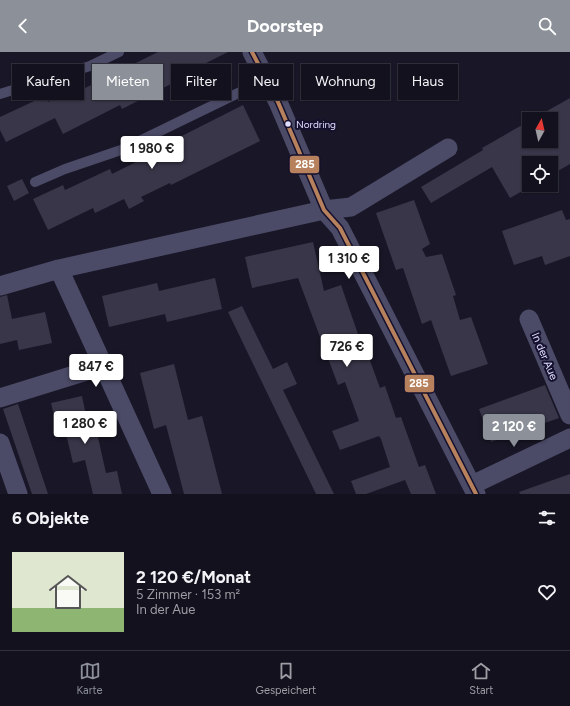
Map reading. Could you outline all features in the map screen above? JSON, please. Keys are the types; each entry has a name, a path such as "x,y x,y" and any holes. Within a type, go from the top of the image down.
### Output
{"street":[{"path":"252,52 259,64"},
{"path":"276,100 324,210 340,228 474,490 570,438"},
{"path":"0,286 59,269 324,210 351,207 448,148"},
{"path":"59,269 162,494"},
{"name":"In der Aue","path":"529,319 570,415"},
{"path":"0,398 103,366"},
{"path":"0,443 13,493"}],"lane":[{"path":"0,94 90,66 120,52"},
{"path":"34,182 121,150 239,93"}],"building":[{"path":"158,52 228,52 204,64 171,64 171,84 163,88 163,64 134,64"},
{"path":"92,85 92,100 140,100 122,109 120,105 63,134 55,118 6,142 0,130 0,117 36,100 47,100 48,102 52,100 84,100 84,89"},
{"path":"570,98 570,164 558,171 558,156 522,156 522,191 510,198 492,167 431,203 421,187 483,150 482,148 522,125 522,148 558,148 558,112 545,112"},
{"path":"243,105 260,141 171,185 170,183 141,197 144,201 129,209 124,199 95,213 93,208 48,230 33,199 63,185 65,190 110,169 112,174 170,145 168,143"},
{"path":"22,179 29,193 14,201 7,186"},
{"path":"414,200 430,244 422,249 426,257 442,254 456,295 453,296 460,320 471,317 488,364 451,376 431,320 422,324 403,268 396,270 376,213"},
{"path":"562,210 566,220 570,219 570,256 545,265 542,256 514,265 502,231"},
{"path":"313,242 324,291 341,285 359,337 361,336 380,388 385,386 396,418 401,417 419,467 425,465 436,494 411,494 405,480 366,494 356,494 351,481 390,467 381,439 379,436 340,450 332,431 359,421 345,382 338,385 298,278 252,288 245,257"},
{"path":"215,278 222,309 167,322 165,314 109,327 102,296 157,283 159,291"},
{"path":"7,295 12,319 45,312 52,343 19,350 17,340 0,344 0,297"},
{"path":"242,306 273,369 287,362 297,384 283,390 334,494 316,494 228,312"},
{"path":"174,364 188,420 202,416 222,494 184,494 166,425 154,429 140,373"},
{"path":"545,385 559,418 491,442 479,409"},
{"path":"82,396 88,425 95,424 106,473 117,471 122,494 93,494 85,460 73,463 65,430 58,432 51,403"},
{"path":"18,404 48,494 32,494 3,409"},
{"path":"570,474 570,494 520,494 519,492"}],"transit line":[{"name":"285","path":"252,52 278,102 324,210 340,228 476,494"}],"place":[{"name":"Nordring","path":"288,124"}]}
